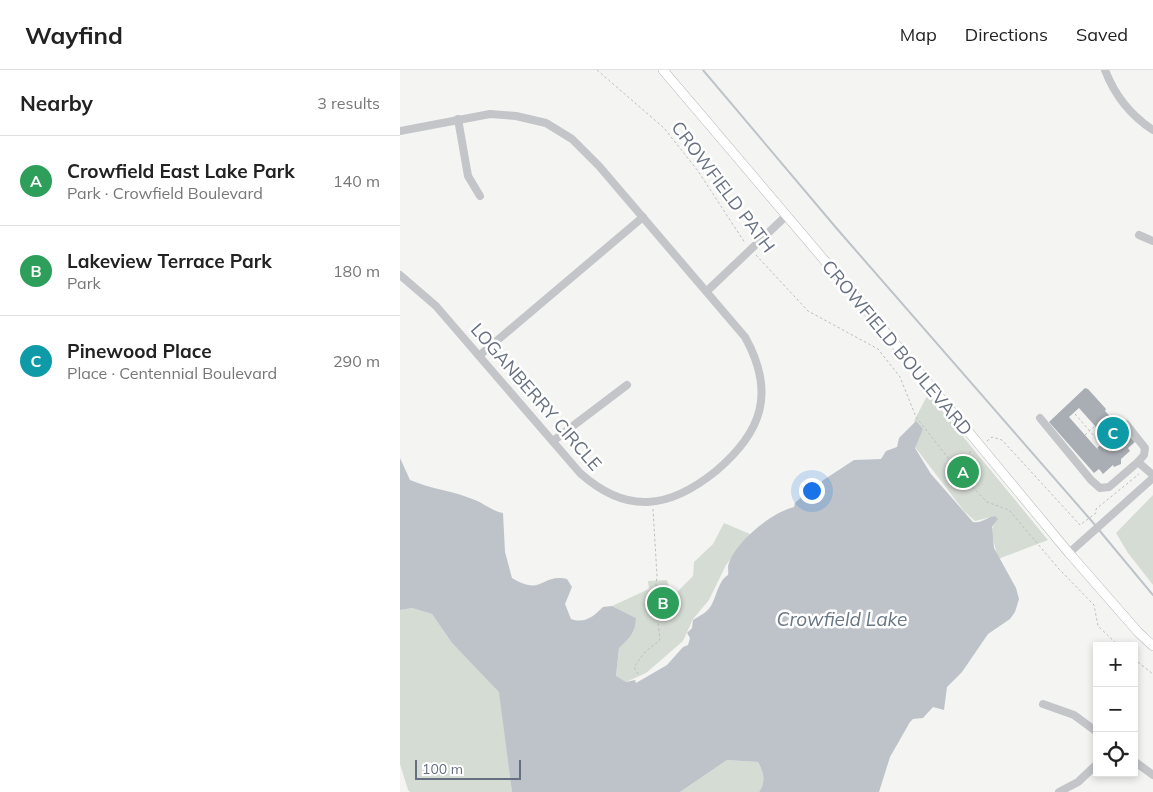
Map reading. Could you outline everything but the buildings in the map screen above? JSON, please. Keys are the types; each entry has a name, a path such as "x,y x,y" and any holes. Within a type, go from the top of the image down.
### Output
{"main road":[{"name":"CROWFIELD BOULEVARD","path":"663,70 787,215 1069,553 1138,632 1153,646"}],"street":[{"path":"1105,70 1112,87 1124,105 1139,121 1153,130"},
{"name":"LOGANBERRY CIRCLE","path":"400,130 490,114 516,116 546,124 572,139 586,151 745,337 754,352 760,368 762,382 759,412 755,426 732,456 696,487 682,495 653,503 627,500 608,494 592,484 580,473 436,306 400,275"},
{"path":"458,119 468,176 480,196"},
{"path":"707,291 787,215"},
{"path":"480,355 643,217"},
{"path":"1139,235 1153,241"},
{"path":"553,441 627,385"},
{"path":"1040,418 1091,480 1100,488 1109,487 1144,455 1145,448 1126,424"},
{"path":"1069,553 1153,476 1138,462"},
{"path":"1043,704 1074,715 1093,729"},
{"path":"1138,764 1153,776"},
{"path":"1060,792 1078,782 1093,768"}],"path":[{"name":"CROWFIELD PATH","path":"597,70 664,128 698,171 750,250 808,311 878,349 900,377 916,417 953,465 979,496 987,502 1009,510 1094,605 1098,626 1115,642"},
{"path":"1075,414 1101,444"},
{"path":"1084,435 1095,426"},
{"path":"953,465 992,437 1002,440 1080,525 1096,513 1096,509 1146,469"},
{"path":"638,674 634,667 644,653 660,640 655,595 657,576 653,503"},
{"path":"1138,662 1153,674"}],"shaded area":[{"path":"928,394 1048,540 998,559 991,531 997,519 995,516 975,521 964,511 915,447 916,440 923,429 914,421"},
{"path":"1153,495 1153,585 1128,553 1116,533"},
{"path":"724,523 750,534 726,565 709,600 693,619 683,641 646,673 626,682 616,677 619,648 631,635 635,627 636,618 612,606 649,589 648,581 667,580 672,597 693,576 694,562 713,544"},
{"path":"412,608 432,614 452,643 500,692 512,792 410,792 408,790 400,764 400,610"},
{"path":"727,760 758,762 763,777 763,785 759,792 680,792"}],"water":[{"name":"Crowfield Lake","path":"916,421 923,429 915,448 931,474 973,522 979,522 995,516 998,519 992,527 994,548 1016,588 1019,599 1015,612 1010,619 988,634 962,672 947,687 944,710 933,707 923,718 913,719 910,722 890,757 879,792 759,792 763,785 763,777 758,762 727,760 680,792 512,792 499,692 452,643 432,614 412,608 400,610 400,458 410,480 467,497 503,513 505,552 512,578 530,585 558,578 567,579 572,587 565,604 571,619 585,620 603,607 612,606 636,618 635,627 631,635 619,648 616,676 626,682 635,680 636,683 667,665 683,647 688,645 690,638 687,633 692,628 693,620 710,607 720,584 728,575 728,564 747,537 766,521 794,507 795,503 813,486 822,485 822,481 854,460 881,459 886,451 897,447 899,438"}],"waterway":[{"path":"703,70 838,230 1096,526"},
{"path":"1099,530 1153,595"}],"place":[{"name":"Pinewood Place","path":"1113,433"},
{"name":"Crowfield East Lake Park","path":"963,472"},
{"name":"Lakeview Terrace Park","path":"663,603"}]}
